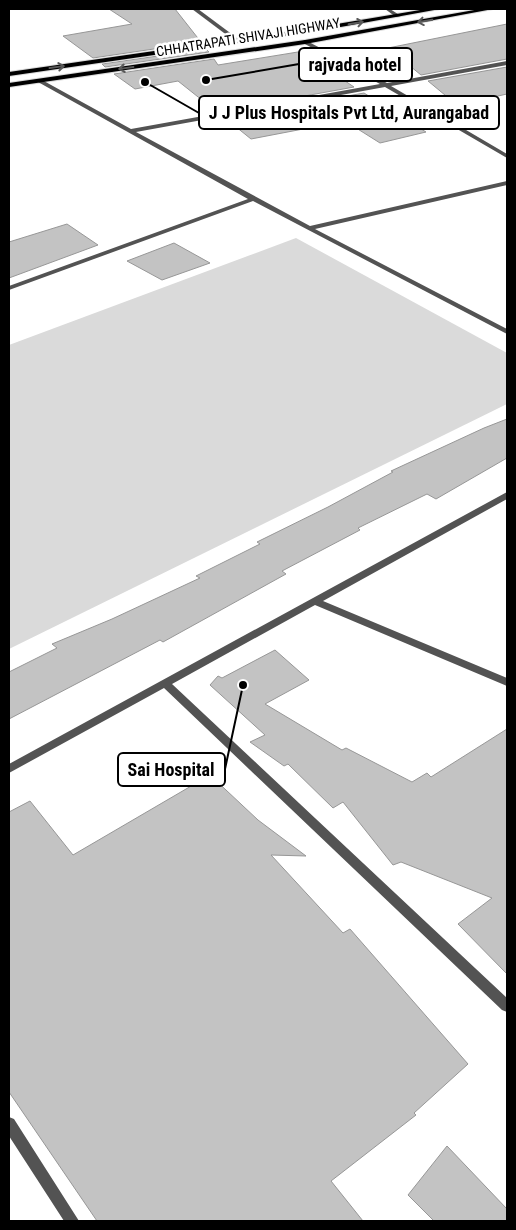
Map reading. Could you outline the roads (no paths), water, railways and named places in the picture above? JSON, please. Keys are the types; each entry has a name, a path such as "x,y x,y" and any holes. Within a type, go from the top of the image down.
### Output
{"highway":[{"name":"CHHATRAPATI SHIVAJI HIGHWAY","path":"9,74 238,41 436,9"},
{"name":"CHHATRAPATI SHIVAJI HIGHWAY","path":"9,85 305,42 490,9"}],"street":[{"path":"195,9 238,41"},
{"path":"387,9 398,16"},
{"path":"305,42 386,85 507,156"},
{"path":"130,131 507,64"},
{"path":"40,81 253,199 507,332"},
{"path":"309,228 507,183"},
{"path":"9,288 253,199"},
{"path":"9,769 507,495"},
{"path":"315,601 507,682"},
{"path":"164,683 507,1006"},
{"path":"10,1129 72,1221"}],"place":[{"name":"rajvada hotel","path":"206,80"},
{"name":"J J Plus Hospitals Pvt Ltd, Aurangabad","path":"145,82"},
{"name":"Sai Hospital","path":"243,685"}]}
